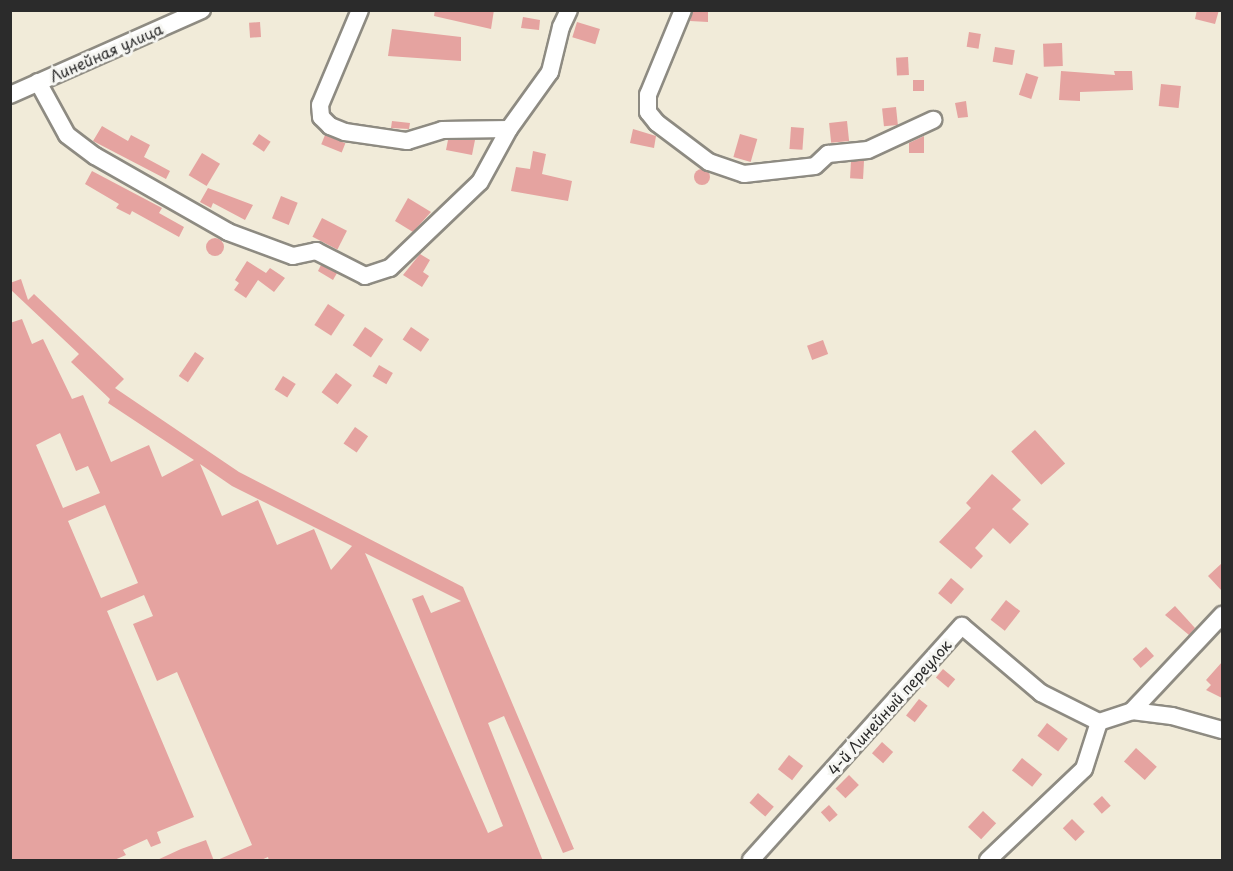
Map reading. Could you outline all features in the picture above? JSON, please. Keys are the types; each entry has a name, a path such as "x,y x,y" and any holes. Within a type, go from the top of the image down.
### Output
{"street":[{"name":"Линейная улица","path":"10,95 202,10"},
{"path":"360,10 320,105 321,117 330,126 345,132 407,141 442,130 509,129"},
{"path":"38,82 67,135 95,156 228,231 293,256 316,251 365,276 390,268 480,182 509,129 550,72 569,10"},
{"path":"683,10 648,95 648,112 657,123 709,162 744,174 815,166 828,154 868,150 933,120"},
{"path":"1132,711 1222,615"},
{"name":"4-й Линейный переулок","path":"751,861 962,626 1041,693 1099,722"},
{"path":"988,861 1084,769 1099,722 1132,711 1172,716 1222,730"}],"building":[{"path":"435,10 494,10 491,29 434,16"},
{"path":"693,10 708,10 708,22 690,21"},
{"path":"1197,10 1219,10 1215,24 1195,19"},
{"path":"523,17 540,20 539,30 521,28"},
{"path":"260,22 261,37 250,38 249,23"},
{"path":"577,22 600,29 595,44 572,37"},
{"path":"392,29 461,37 461,61 388,56"},
{"path":"969,32 981,34 979,49 967,47"},
{"path":"1062,43 1063,66 1044,67 1043,44"},
{"path":"995,47 1015,50 1012,65 993,62"},
{"path":"908,57 909,75 897,76 896,58"},
{"path":"1061,71 1115,75 1114,71 1132,71 1133,90 1080,92 1080,101 1059,100"},
{"path":"1026,73 1038,77 1031,99 1019,95"},
{"path":"913,80 924,80 924,91 913,91"},
{"path":"1161,84 1181,86 1179,108 1159,106"},
{"path":"966,101 968,117 958,118 955,103"},
{"path":"896,107 898,125 884,126 882,108"},
{"path":"392,121 410,123 409,129 391,128"},
{"path":"847,121 849,141 831,143 829,123"},
{"path":"102,126 128,141 131,135 150,145 144,157 170,171 166,179 93,141"},
{"path":"791,127 804,128 802,150 789,149"},
{"path":"633,129 656,136 654,148 630,143"},
{"path":"259,134 271,142 264,152 252,144"},
{"path":"740,134 757,139 751,162 733,157"},
{"path":"325,135 345,143 342,153 321,144"},
{"path":"924,136 924,153 909,153 909,143"},
{"path":"448,140 475,140 472,155 446,150"},
{"path":"533,151 546,154 542,174 572,181 568,201 511,191 516,167 530,169"},
{"path":"202,153 220,164 207,186 189,175"},
{"path":"851,160 864,161 863,179 850,178"},
{"path":"702,169 710,177 702,185 694,177"},
{"path":"92,171 162,208 159,213 184,227 179,237 132,211 130,215 116,208 119,204 85,184"},
{"path":"208,188 253,205 245,220 213,203 211,208 200,202"},
{"path":"281,196 298,203 289,225 272,218"},
{"path":"408,198 431,212 413,232 395,221"},
{"path":"322,218 347,231 337,249 312,237"},
{"path":"211,238 219,238 224,243 222,254 211,256 206,251 206,243"},
{"path":"420,254 430,260 423,272 429,276 422,287 403,275"},
{"path":"247,261 266,273 270,268 285,278 274,292 258,280 246,298 234,290 239,283 235,280"},
{"path":"321,265 337,273 333,280 318,271"},
{"path":"21,279 28,300 34,294 124,379 115,388 239,472 463,587 574,849 563,853 504,716 488,723 543,861 269,861 268,857 259,861 215,861 252,845 177,672 157,681 133,624 153,616 144,595 107,611 194,817 157,832 161,843 151,847 147,839 123,850 126,855 112,861 10,861 10,323 22,319 32,344 43,339 72,399 83,395 111,462 149,445 162,477 194,460 108,403 110,399 71,362 79,354 10,289 10,283","holes":["60,433 76,471 88,466 100,493 63,508 36,445","200,464 232,486 352,546 331,570 314,529 277,545 258,500 222,516","105,505 138,583 101,598 68,521","365,553 461,601 431,613 423,595 412,599 503,826 488,833"]},
{"path":"328,304 345,315 331,336 314,325"},
{"path":"365,327 383,339 371,358 353,345"},
{"path":"411,327 429,339 421,352 403,339"},
{"path":"823,340 828,354 812,360 807,346"},
{"path":"195,352 204,358 188,382 179,376"},
{"path":"379,365 393,373 386,384 372,376"},
{"path":"336,373 352,385 338,404 322,392"},
{"path":"283,376 296,384 287,398 275,390"},
{"path":"355,427 368,436 357,453 344,443"},
{"path":"1035,430 1065,463 1041,485 1011,451"},
{"path":"992,474 1021,500 1012,509 1029,524 1010,544 993,528 975,548 983,556 971,569 939,542 971,508 966,503"},
{"path":"1222,563 1222,591 1208,576"},
{"path":"951,578 964,589 951,604 938,593"},
{"path":"1006,600 1020,611 1005,631 991,620"},
{"path":"1175,606 1195,628 1189,635 1165,615"},
{"path":"1146,647 1154,656 1141,668 1133,659"},
{"path":"1222,662 1222,698 1206,690 1211,685 1206,680"},
{"path":"943,669 955,679 948,688 936,677"},
{"path":"919,699 928,706 915,722 906,716"},
{"path":"1047,723 1068,739 1058,751 1037,736"},
{"path":"882,742 893,752 883,763 872,753"},
{"path":"1136,748 1157,767 1145,780 1124,761"},
{"path":"789,755 803,766 792,780 778,769"},
{"path":"1022,758 1042,774 1032,787 1012,770"},
{"path":"849,775 859,785 845,798 836,788"},
{"path":"758,793 774,807 765,817 749,803"},
{"path":"1102,796 1111,806 1102,814 1093,804"},
{"path":"829,805 838,815 830,822 821,812"},
{"path":"983,811 996,823 981,839 968,827"},
{"path":"1072,819 1085,832 1076,841 1063,828"},
{"path":"206,840 214,861 155,861 181,849"}]}
